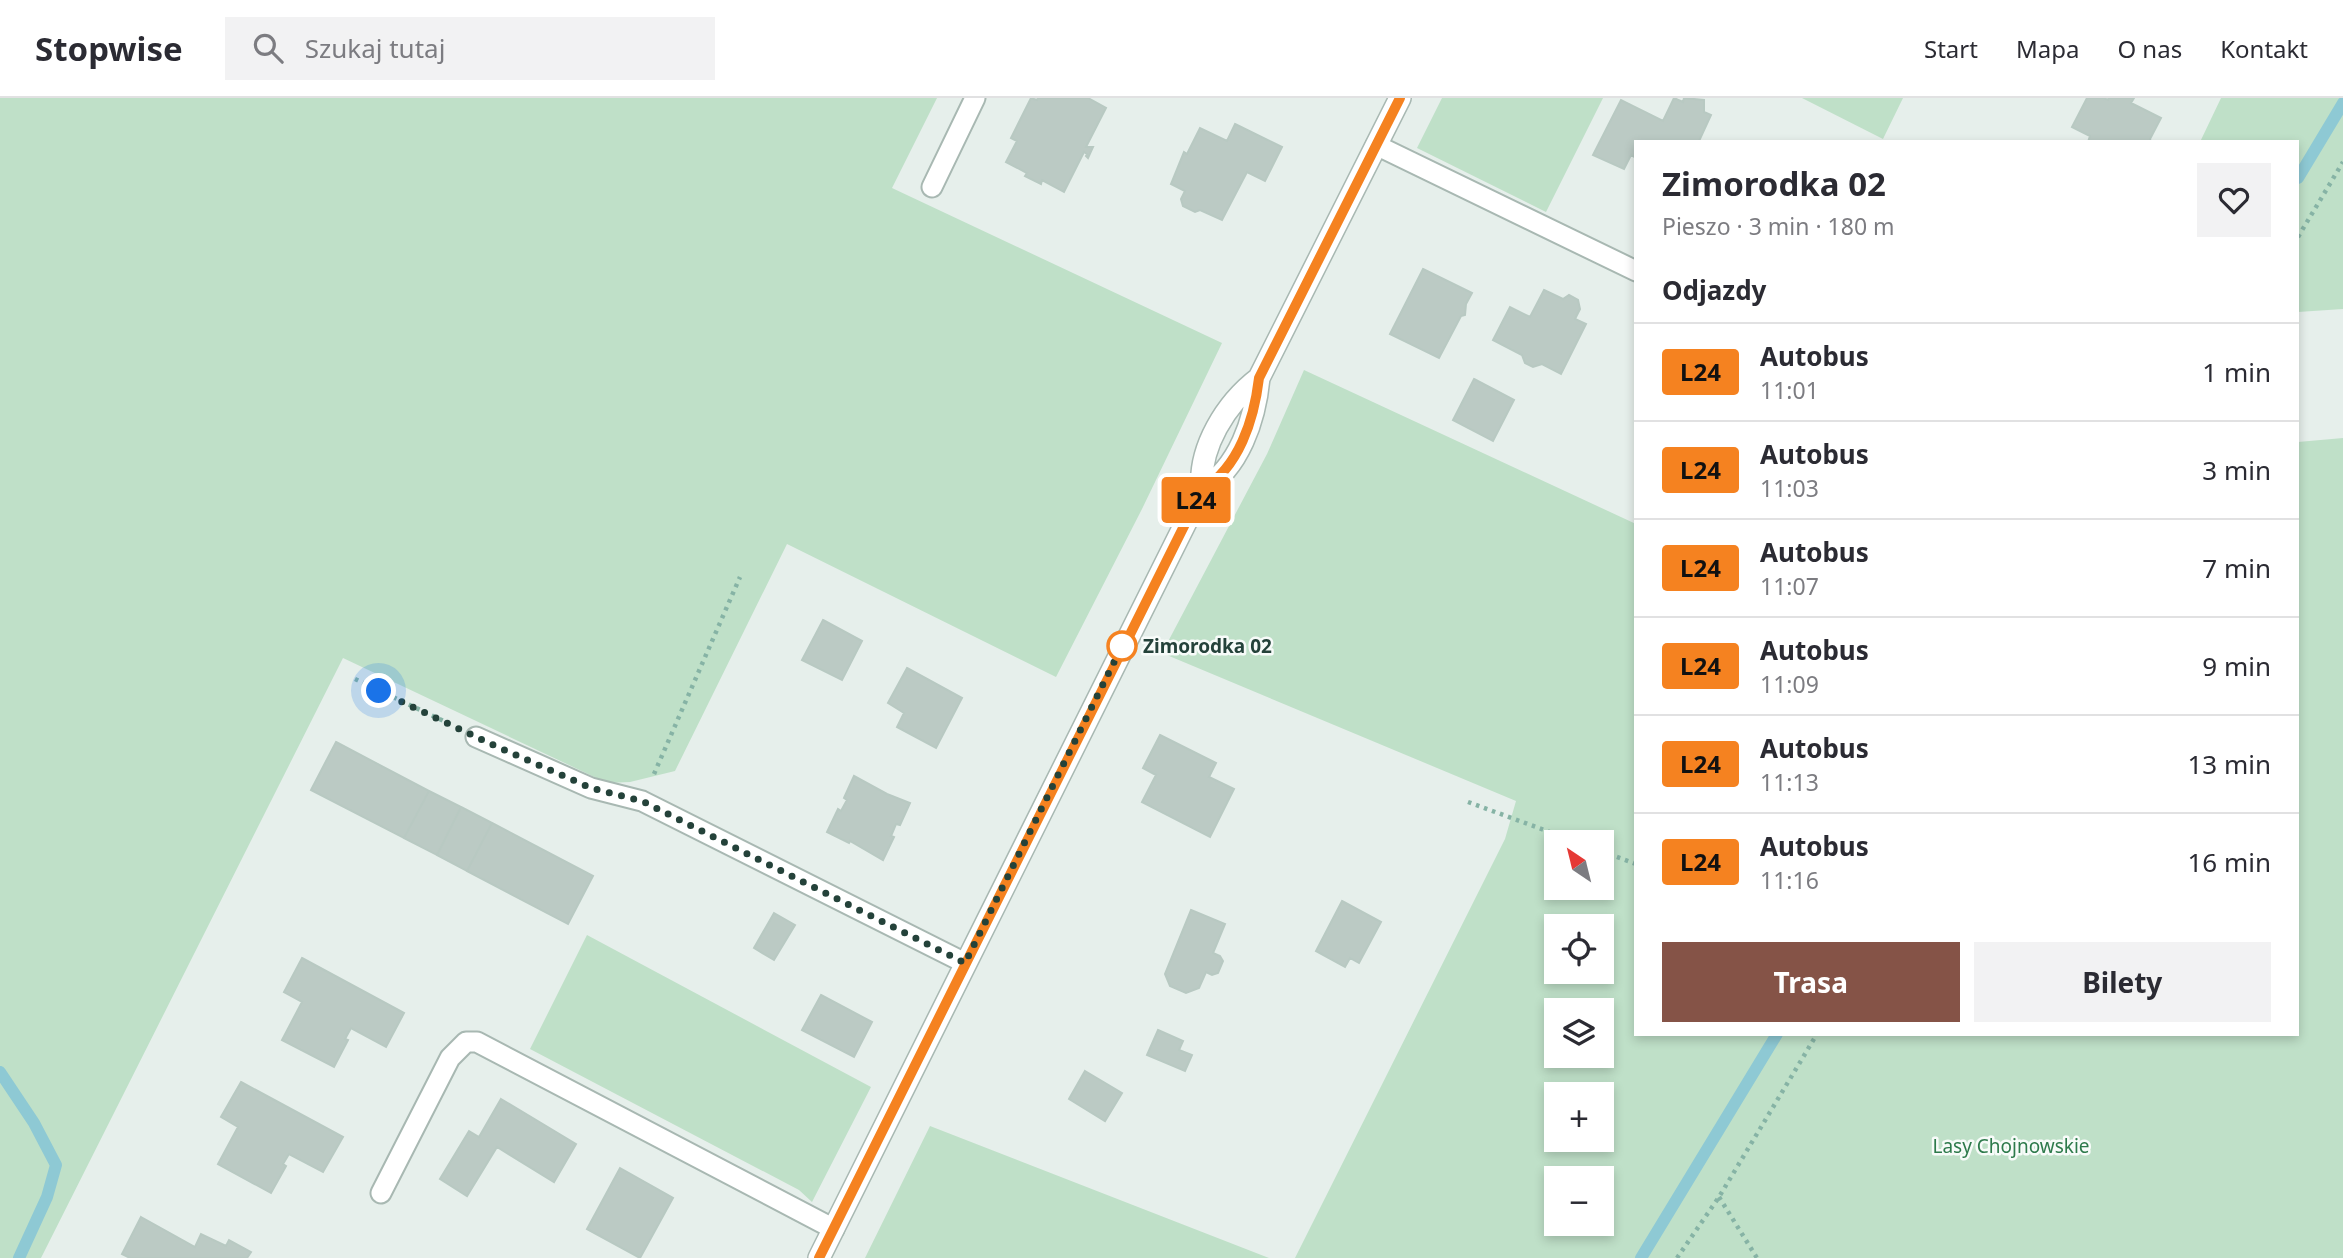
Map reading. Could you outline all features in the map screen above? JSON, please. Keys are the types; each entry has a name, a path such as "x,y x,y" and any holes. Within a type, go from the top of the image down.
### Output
{"street":[{"path":"819,1258 1202,490 1217,480 1228,467 1241,443 1250,422 1259,378 1400,98"}],"lane":[{"path":"932,187 975,98"},
{"path":"1376,145 1634,270"},
{"path":"476,737 591,788 642,801 965,963"},
{"path":"381,1193 450,1058 466,1042 477,1042 834,1229"}],"path":[{"path":"2299,235 2343,162"},
{"path":"642,801 740,578"},
{"path":"355,679 476,737"},
{"path":"1468,802 1544,830"},
{"path":"1614,856 1634,863"},
{"path":"1677,1258 1719,1198 1817,1036"},
{"path":"1719,1198 1758,1258"}],"green space":[{"path":"0,98 937,98 892,188 1222,343 1142,509 1056,677 787,544 675,771 630,782 607,783 343,658 41,1258 0,1258"},
{"path":"1442,98 1603,98 1546,212 1417,148"},
{"path":"1802,98 1903,98 1883,139"},
{"path":"2221,98 2343,98 2343,309 2299,312 2299,140 2201,140"},
{"name":"Lasy Chojnowskie","path":"1304,370 1634,523 1634,1036 2299,1036 2299,442 2343,438 2343,1258 1295,1258 1505,839 1516,801 1162,653 1267,454"},
{"path":"587,935 871,1087 812,1202 799,1190 530,1049"},
{"path":"930,1126 1269,1258 865,1258"}],"building":[{"path":"1031,98 1088,98 1106,108 1086,147 1093,147 1088,158 1084,152 1064,192 1042,180 1041,184 1025,176 1027,173 1006,162 1017,141 1011,138"},
{"path":"1674,98 1683,102 1684,98 1704,100 1704,112 1711,115 1699,140 1634,140 1634,157 1631,155 1624,169 1593,155 1621,100 1663,121"},
{"path":"2087,98 2134,98 2131,103 2161,118 2150,140 2089,140 2090,136 2072,127"},
{"path":"1235,124 1282,147 1265,181 1247,172 1222,220 1183,206 1181,199 1185,191 1171,184 1184,152 1187,154 1200,128 1227,141"},
{"path":"1423,269 1472,293 1466,304 1465,315 1461,316 1439,358 1390,334"},
{"path":"1544,290 1563,299 1569,295 1578,300 1580,309 1575,319 1586,324 1561,374 1542,364 1533,367 1525,363 1522,355 1493,340 1510,307 1530,317"},
{"path":"1474,379 1514,400 1493,441 1453,420"},
{"path":"823,620 862,641 842,680 802,660"},
{"path":"907,668 962,698 936,748 897,727 904,713 888,703"},
{"path":"1160,735 1216,763 1209,777 1234,789 1210,837 1142,802 1156,775 1143,768"},
{"path":"336,742 429,791 404,838 311,790"},
{"path":"854,776 910,803 900,825 896,824 891,836 894,837 883,860 850,841 849,843 827,832 838,809 841,811 847,800 844,798"},
{"path":"429,791 461,807 437,855 404,838"},
{"path":"461,807 492,823 467,871 437,855"},
{"path":"492,823 593,876 568,924 467,871"},
{"path":"1342,901 1381,922 1359,963 1350,958 1345,967 1316,951"},
{"path":"1191,910 1225,924 1213,953 1223,961 1218,973 1212,975 1206,972 1199,988 1186,993 1170,986 1165,974"},
{"path":"774,913 795,925 774,960 754,948"},
{"path":"302,958 404,1013 386,1047 351,1028 334,1067 282,1040 302,1002 284,992"},
{"path":"821,995 872,1022 854,1057 802,1030"},
{"path":"1158,1030 1183,1041 1179,1050 1192,1055 1185,1071 1147,1055"},
{"path":"1085,1071 1122,1093 1105,1121 1069,1099"},
{"path":"241,1082 343,1137 323,1172 289,1154 283,1164 286,1166 271,1193 218,1164 238,1127 221,1117"},
{"path":"501,1099 576,1144 554,1182 497,1147 467,1196 440,1179 469,1131 479,1137"},
{"path":"620,1168 673,1198 640,1258 587,1229"},
{"path":"141,1217 195,1247 201,1234 226,1246 229,1240 251,1252 247,1258 130,1258 122,1254"}],"waterway":[{"path":"2299,176 2343,103"},
{"path":"1641,1258 1776,1036"},
{"path":"0,1072 34,1123 56,1165 47,1197 19,1258"}],"bus line":[{"name":"L24","path":"819,1258 1202,490 1217,480 1228,467 1241,443 1250,422 1259,378 1400,98"}],"place":[{"name":"Zimorodka 02","path":"1122,646"}],"route":[{"path":"379,691 591,788 642,801 965,963 1122,646"}]}
